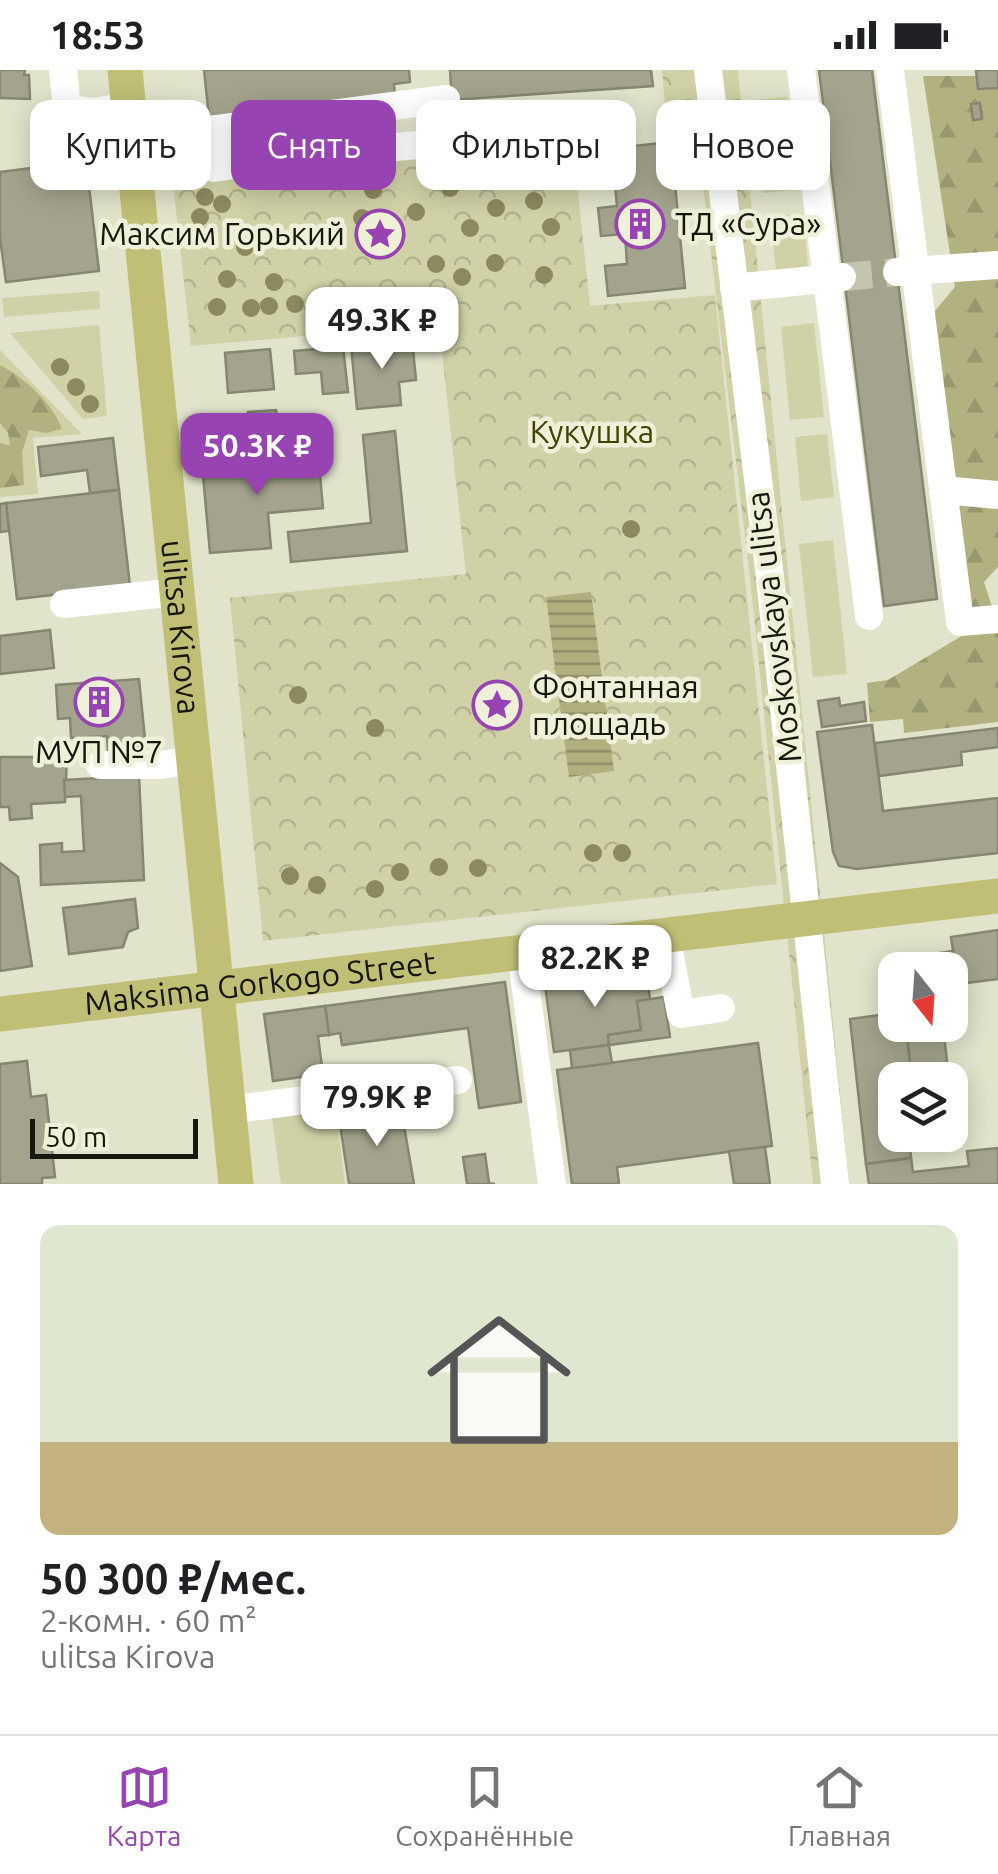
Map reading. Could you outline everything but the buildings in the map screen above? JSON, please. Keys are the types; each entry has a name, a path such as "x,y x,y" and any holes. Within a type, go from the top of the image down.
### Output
{"main road":[{"name":"ulitsa Kirova","path":"126,70 128,100"},
{"name":"ulitsa Kirova","path":"137,190 236,1184"},
{"name":"Maksima Gorkogo Street","path":"0,1014 998,896"}],"street":[{"path":"63,70 65,100"},
{"name":"Moskovskaya ulitsa","path":"708,70 835,1184"},
{"path":"801,70 836,278 869,616"},
{"path":"890,70 906,271 943,490 960,622 998,619"},
{"path":"211,148 416,130"},
{"path":"906,271 998,265"},
{"path":"734,288 836,278"},
{"path":"943,490 998,495"},
{"path":"64,604 177,592"},
{"path":"100,765 160,765 194,760"},
{"path":"666,935 682,1014 721,1008"},
{"path":"521,952 552,1184"},
{"path":"229,1110 458,1080"}],"green space":[{"path":"662,70 738,70 741,100 665,100"},
{"path":"923,76 998,76 998,567 984,582 996,619 960,622 923,325 955,287"},
{"name":"Кукушка","path":"416,150 416,190 578,190 590,306 715,295 777,884 263,941 230,598 466,574 439,324 191,346 174,190 211,190 211,170 231,168 231,190 396,190 396,152"},
{"path":"703,190 750,190 849,1184 813,1184 750,578"},
{"path":"803,213 809,277 777,280 770,217"},
{"path":"99,291 100,309 4,317 2,298"},
{"path":"814,323 824,417 790,420 781,327"},
{"path":"99,325 107,416 83,419 10,333"},
{"path":"0,350 82,434 33,438 38,494 0,497"},
{"path":"0,365 37,392 62,429 46,433 29,430 22,453 24,485 0,488 0,443 10,445 8,433 0,423"},
{"path":"827,434 834,497 801,501 795,437"},
{"path":"833,540 847,674 813,677 799,544"},
{"path":"998,629 998,722 904,733 903,719 870,722 867,683 888,680 970,631"},
{"path":"335,1102 345,1184 281,1184 271,1111"}],"shaded area":[{"path":"591,592 614,771 569,777 546,597"}],"tunnel":[{"path":"844,277 897,272"}],"place":[{"name":"ТД «Сура»","path":"640,224"},
{"name":"Максим Горький","path":"380,234"},
{"name":"МУП №7","path":"99,702"},
{"name":"Фонтанная площадь","path":"497,705"}]}
